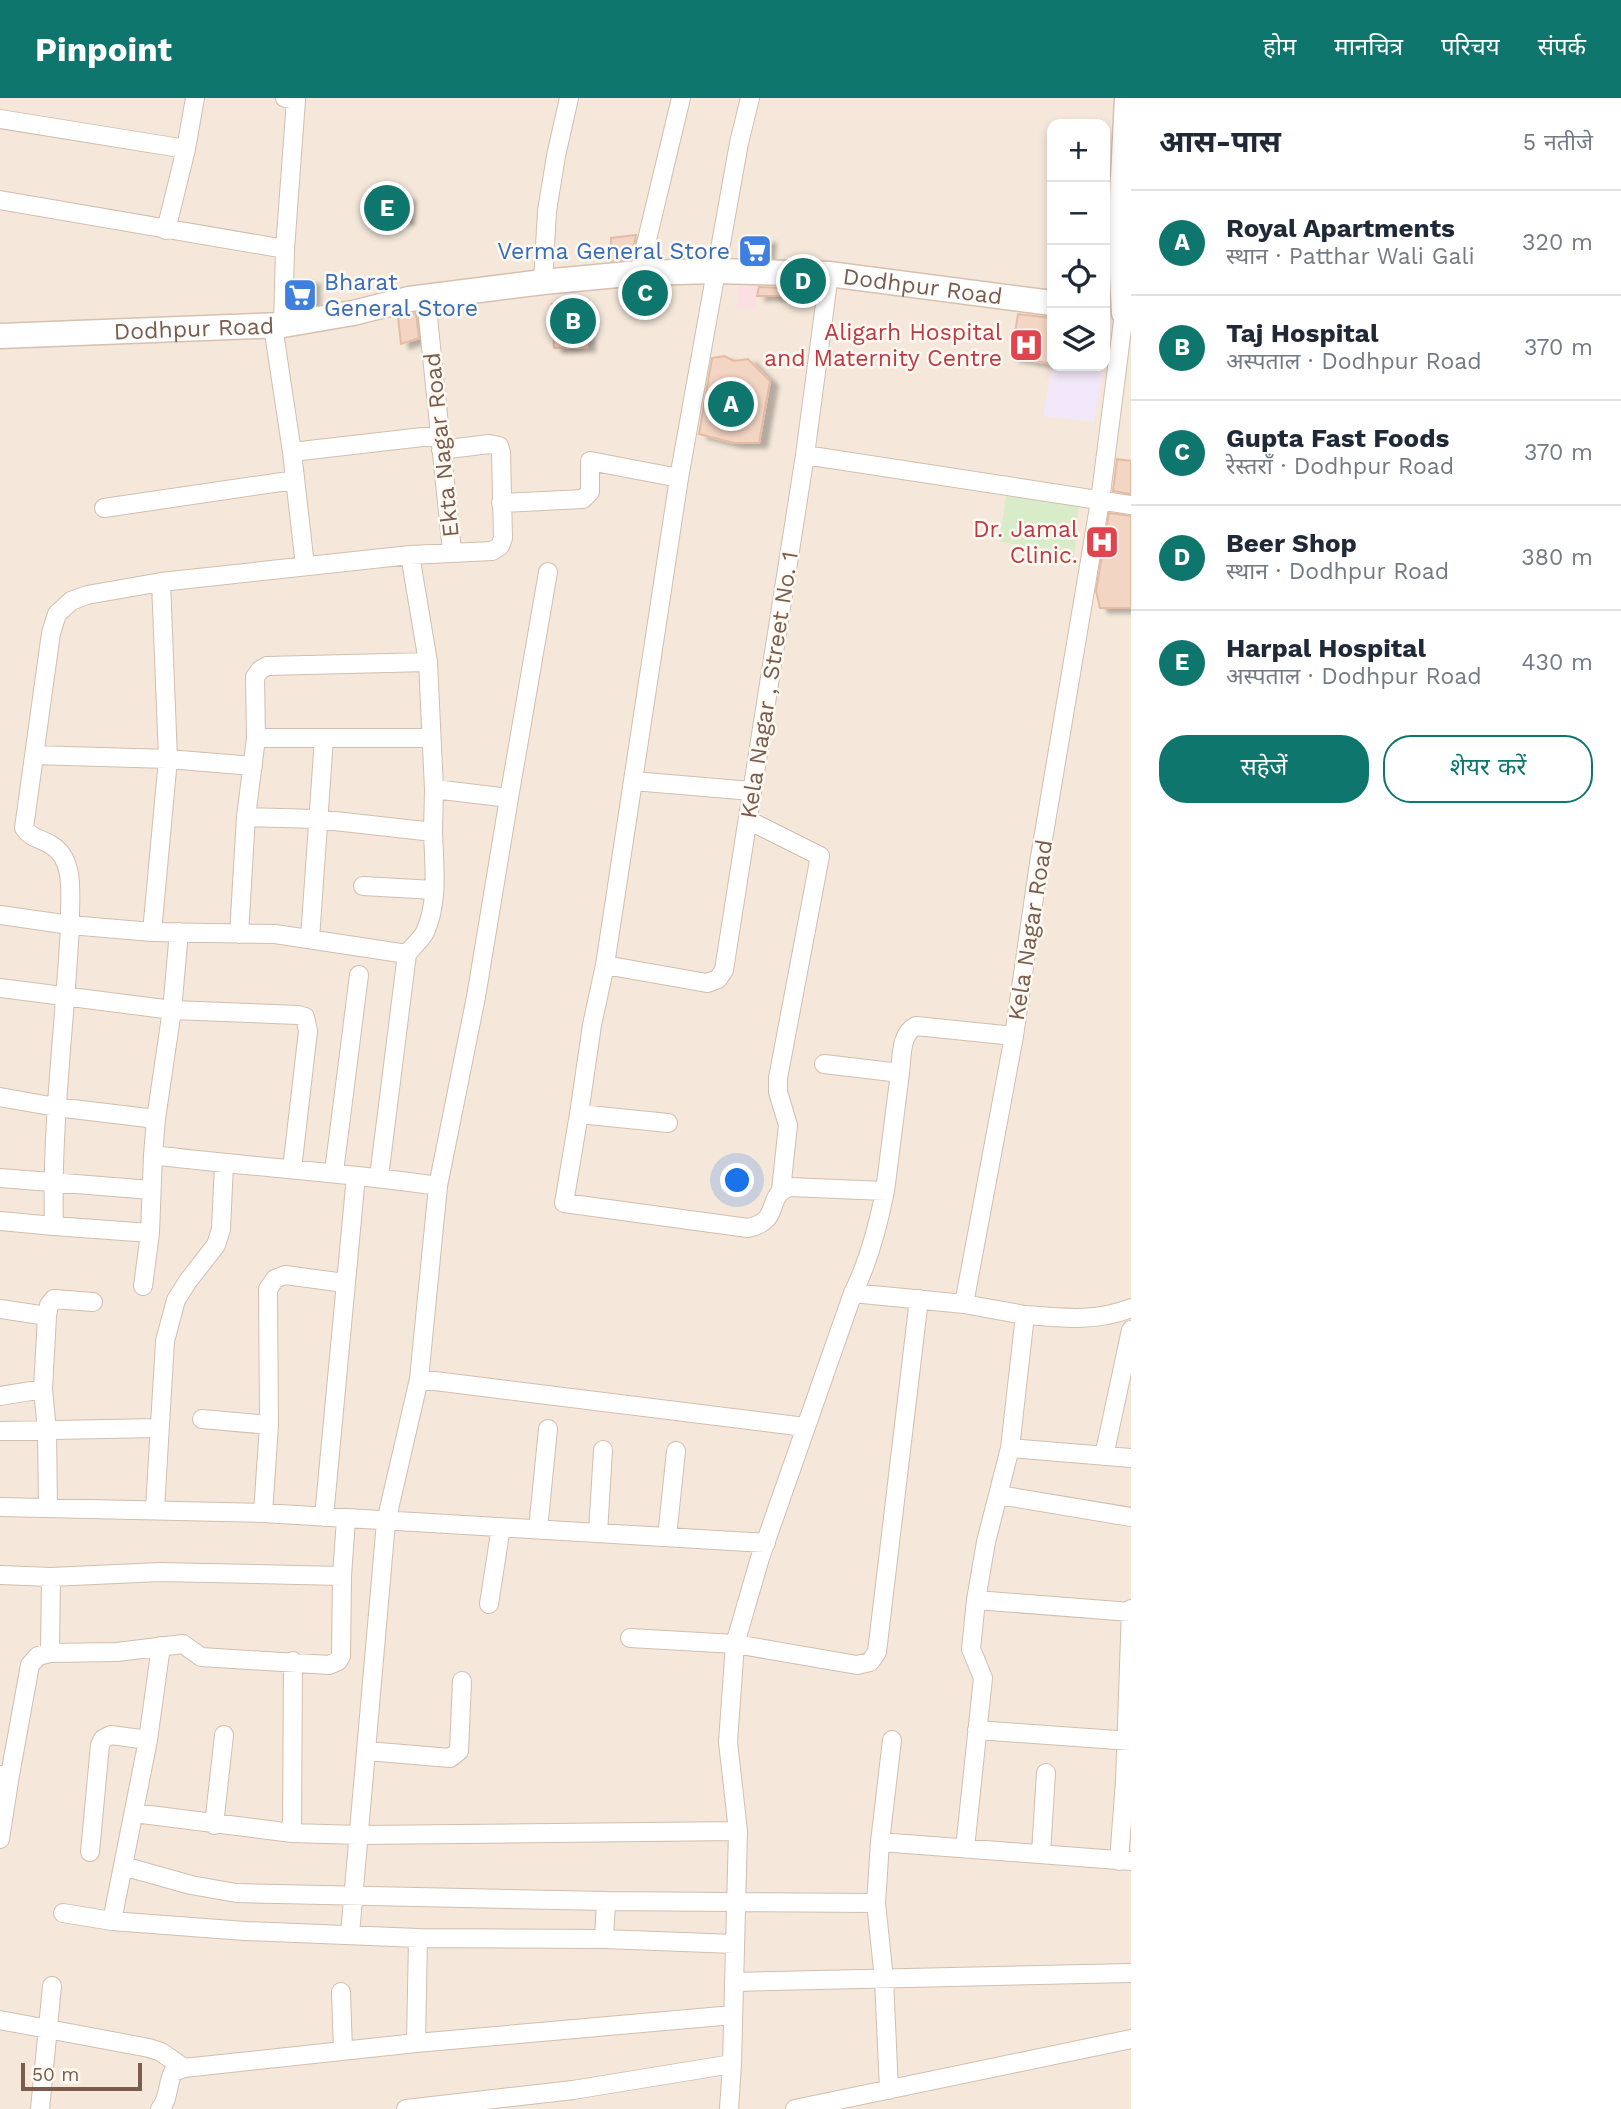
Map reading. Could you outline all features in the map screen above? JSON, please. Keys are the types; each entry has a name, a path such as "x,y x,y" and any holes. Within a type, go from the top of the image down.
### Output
{"street":[{"path":"166,230 186,149 195,98"},
{"path":"543,282 547,211 569,98"},
{"path":"639,273 681,98"},
{"path":"747,820 820,856 778,1078 778,1092 788,1125 781,1190 768,1219 748,1228 564,1203 592,1025 605,965 679,478 739,144 750,98"},
{"path":"1120,312 1120,236 1128,98"},
{"path":"293,99 278,326 305,566"},
{"path":"0,119 186,149"},
{"path":"0,200 285,249"},
{"name":"Dodhpur Road","path":"0,336 278,326 426,298 543,282 639,273 716,271 829,274 1047,302"},
{"name":"Kela Nagar , Street No. 1","path":"605,965 707,983 718,979 724,970 805,455 829,274"},
{"name":"Ekta Nagar Road","path":"426,298 452,551"},
{"name":"Kela Nagar Road","path":"964,1304 1014,1036 1039,863 1100,501 1120,312"},
{"path":"54,1226 52,1182 70,925 68,867 62,852 29,835 24,828 51,633 57,614 71,601 87,595 161,582 452,551 492,551 500,546 503,538 499,446 441,443 292,452"},
{"path":"805,455 1131,505"},
{"path":"501,503 583,499 590,492 590,461 679,478"},
{"path":"104,508 295,480"},
{"path":"379,1177 407,954 424,935 434,890 434,789 428,662 410,555"},
{"path":"350,1934 386,1522 419,1379 438,1186 475,997 548,572"},
{"path":"152,932 168,759 161,582"},
{"path":"239,934 246,817 256,738 255,677 267,666 428,662"},
{"path":"256,738 431,738"},
{"path":"310,939 324,738"},
{"path":"34,755 168,759 253,766"},
{"path":"633,781 752,791"},
{"path":"434,789 509,798"},
{"path":"246,817 317,819 433,832"},
{"path":"363,886 434,890"},
{"path":"0,915 70,925 152,932 275,934 407,954"},
{"path":"144,1286 150,1233 156,1119 173,1010 179,932"},
{"path":"334,1172 359,975"},
{"path":"0,988 173,1010 305,1017 308,1031 292,1169"},
{"path":"729,2109 738,1831 728,1742 735,1644 805,1427 870,1251 886,1191 905,1036 916,1026 1014,1036"},
{"path":"824,1064 900,1073"},
{"path":"0,1097 156,1119"},
{"path":"579,1114 668,1123"},
{"path":"153,1155 224,1164 334,1172 438,1186"},
{"path":"155,1509 164,1341 170,1317 188,1281 216,1245 220,1229 224,1164"},
{"path":"324,1517 356,1176"},
{"path":"0,1178 151,1191"},
{"path":"781,1190 790,1187 886,1191"},
{"path":"0,1221 150,1233"},
{"path":"263,1513 269,1424 268,1289 275,1279 285,1275 345,1283"},
{"path":"853,1293 1084,1320 1114,1315 1131,1308"},
{"path":"48,1506 47,1432 43,1389 47,1316 54,1299 93,1302"},
{"path":"630,1638 735,1644 857,1665 870,1662 877,1652 919,1299"},
{"path":"0,1309 47,1316"},
{"path":"965,1847 983,1678 971,1649 976,1600 986,1542 1010,1448 1025,1315"},
{"path":"1104,1456 1131,1330"},
{"path":"419,1379 805,1427"},
{"path":"0,1396 43,1389"},
{"path":"202,1419 269,1424"},
{"path":"0,1432 159,1428"},
{"path":"538,1530 548,1429"},
{"path":"1010,1448 1131,1458"},
{"path":"598,1533 603,1450"},
{"path":"667,1537 677,1451"},
{"path":"999,1495 1131,1517"},
{"path":"0,1507 263,1513 766,1543"},
{"path":"0,1839 5,1775 30,1665 38,1656 50,1653 117,1652 183,1644 201,1657 329,1665 338,1661 341,1656 346,1519"},
{"path":"489,1604 501,1527"},
{"path":"0,1575 51,1577 160,1573 342,1576"},
{"path":"50,1653 51,1577"},
{"path":"880,1842 1125,1861 1131,1611 976,1600"},
{"path":"113,1921 148,1740 161,1646"},
{"path":"292,1833 293,1661"},
{"path":"367,1751 450,1758 456,1756 459,1751 462,1681"},
{"path":"977,1730 1129,1741"},
{"path":"90,1852 100,1745 103,1738 111,1735 148,1740"},
{"path":"214,1825 224,1735"},
{"path":"890,2090 884,1979 876,1903 892,1740"},
{"path":"1041,1853 1046,1773"},
{"path":"134,1813 292,1833 360,1835 738,1831"},
{"path":"123,1866 191,1885 236,1893 606,1901 876,1903"},
{"path":"604,1939 606,1901"},
{"path":"63,1913 113,1921 245,1931 418,1938 604,1939 735,1944"},
{"path":"416,2042 418,1938"},
{"path":"734,1983 1131,1973"},
{"path":"40,2109 52,1986"},
{"path":"341,1992 343,2051"},
{"path":"160,2109 166,2100 168,2082 173,2072 184,2068 416,2042 733,2015"},
{"path":"0,2020 149,2048 161,2052 184,2068"},
{"path":"795,2109 1131,2039"},
{"path":"406,2109 573,2090 732,2064"}],"shaded area":[{"path":"0,98 1131,98 1131,2109 0,2109"},
{"path":"740,271 759,272 755,309 736,308"},
{"path":"1052,371 1103,371 1094,422 1043,416"}],"green space":[{"path":"1007,490 1079,501 1074,558 999,541"}],"building":[{"path":"367,194 407,196 406,220 366,218"},
{"path":"636,235 631,259 610,261 611,238"},
{"name":"Verma General Store","path":"768,239 766,257 744,257 744,242"},
{"path":"296,280 312,280 312,305 295,308"},
{"path":"656,287 656,304 630,304 630,289"},
{"path":"759,287 781,288 780,296 757,296"},
{"path":"585,303 587,347 554,348 552,304"},
{"path":"416,313 419,338 401,344 398,317"},
{"path":"1018,314 1047,317 1047,363 1011,357"},
{"path":"724,356 734,361 748,359 770,381 759,443 734,443 699,434 712,358"},
{"path":"1117,459 1131,461 1131,494 1113,491"},
{"path":"1109,513 1131,516 1131,608 1100,608 1096,591"}],"place":[{"name":"Harpal Hospital","path":"387,208"},
{"name":"Verma General Store","path":"755,251"},
{"name":"Beer Shop","path":"803,281"},
{"name":"Gupta Fast Foods","path":"645,293"},
{"name":"Bharat General Store","path":"300,295"},
{"name":"Taj Hospital","path":"573,321"},
{"name":"Aligarh Hospital and Maternity Centre","path":"1026,345"},
{"name":"Royal Apartments","path":"731,404"},
{"name":"Dr. Jamal Clinic.","path":"1102,542"}]}
